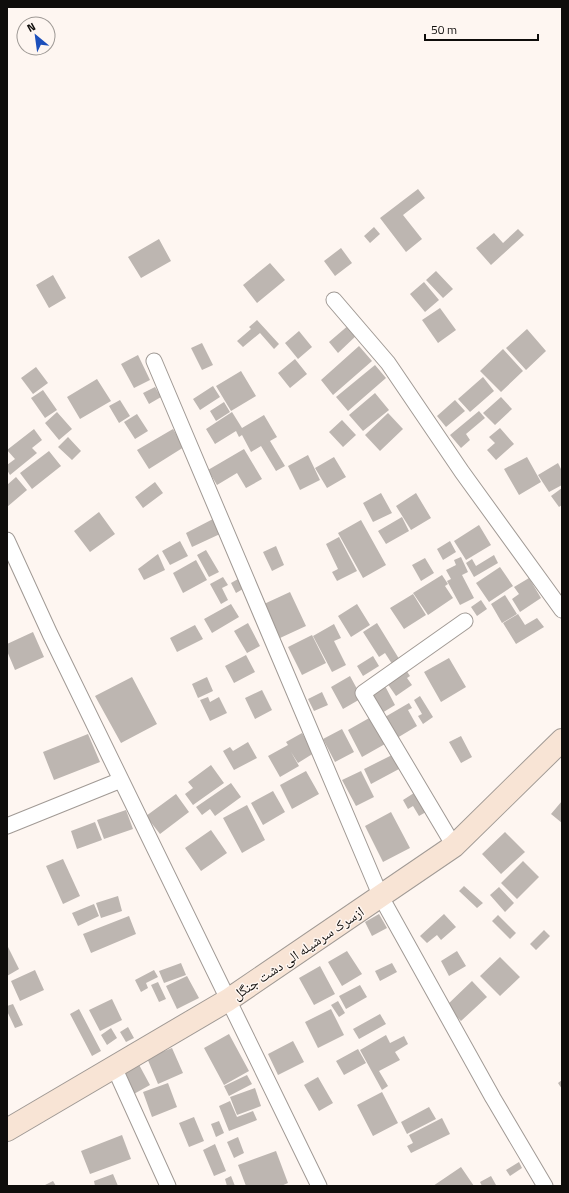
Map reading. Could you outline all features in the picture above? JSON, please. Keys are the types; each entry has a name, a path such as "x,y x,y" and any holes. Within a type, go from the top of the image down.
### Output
{"street":[{"path":"334,300 388,363 462,472 562,610"},
{"path":"154,361 381,897 493,1098 545,1186"},
{"path":"7,540 121,780 319,1186"},
{"path":"454,846 363,693 465,621"},
{"name":"ازسرک سرشیله الی دشت جنگل","path":"7,1130 228,1000 454,846 562,740"},
{"path":"7,826 121,780"},
{"path":"114,1067 168,1186"}],"building":[{"path":"418,189 425,198 403,215 422,239 406,252 380,218"},
{"path":"374,227 380,234 370,243 364,236"},
{"path":"518,229 524,235 491,265 476,248 494,233 503,243"},
{"path":"159,239 171,261 141,278 128,257"},
{"path":"341,248 352,263 335,276 324,261"},
{"path":"270,263 285,280 257,303 243,285"},
{"path":"436,271 453,289 443,298 426,280"},
{"path":"53,275 66,298 49,308 36,285"},
{"path":"424,282 439,300 425,312 410,294"},
{"path":"440,308 456,330 438,343 422,320"},
{"path":"257,320 279,344 274,349 260,333 243,347 237,341 251,329 249,327"},
{"path":"350,324 358,334 338,353 329,342"},
{"path":"527,329 546,351 526,370 506,348"},
{"path":"299,331 312,347 298,359 285,343"},
{"path":"202,343 213,365 202,370 191,348"},
{"path":"359,346 372,361 333,395 321,380"},
{"path":"503,349 523,371 501,392 480,371"},
{"path":"138,355 150,380 134,388 121,364"},
{"path":"295,359 307,374 290,388 278,373"},
{"path":"375,365 386,378 348,411 336,397"},
{"path":"36,367 48,383 33,394 21,378"},
{"path":"241,371 256,396 231,411 216,386"},
{"path":"483,377 494,391 470,412 458,399"},
{"path":"97,379 111,401 80,419 67,397"},
{"path":"213,386 220,397 200,410 193,399"},
{"path":"155,387 161,397 149,404 143,393"},
{"path":"43,390 57,410 45,418 31,398"},
{"path":"375,393 389,410 363,431 349,415"},
{"path":"501,397 512,409 495,425 483,413"},
{"path":"120,400 130,416 119,423 109,406"},
{"path":"455,400 465,411 446,427 437,416"},
{"path":"224,402 230,412 216,421 210,411"},
{"path":"479,411 485,418 466,434 470,440 461,448 450,435"},
{"path":"57,412 72,429 59,440 45,423"},
{"path":"232,412 242,428 264,415 277,437 270,441 285,466 276,471 261,446 251,452 242,435 239,437 236,431 215,444 206,429"},
{"path":"388,413 403,429 380,451 365,435"},
{"path":"137,414 148,431 135,439 124,422"},
{"path":"342,420 356,435 343,447 329,432"},
{"path":"500,428 514,444 496,460 487,450 495,443 489,437"},
{"path":"34,429 42,440 32,448 37,453 10,475 7,470 7,465 15,459 7,450"},
{"path":"173,429 184,447 149,469 137,450"},
{"path":"68,437 81,451 72,460 58,447"},
{"path":"244,449 262,479 246,488 237,473 217,485 208,470"},
{"path":"49,451 61,466 32,489 20,473"},
{"path":"308,455 320,480 300,490 288,466"},
{"path":"334,457 346,477 327,488 315,468"},
{"path":"527,457 541,482 519,495 504,469"},
{"path":"558,463 562,471 562,485 549,492 538,475"},
{"path":"16,477 27,490 7,507 7,485"},
{"path":"155,482 163,493 143,508 135,497"},
{"path":"562,488 562,505 559,507 551,496"},
{"path":"381,493 392,513 373,522 363,503"},
{"path":"416,493 431,518 411,530 396,506"},
{"path":"99,512 115,534 90,552 74,531"},
{"path":"402,517 409,531 386,544 378,531"},
{"path":"213,519 220,534 192,547 186,533"},
{"path":"361,520 386,565 363,578 338,533"},
{"path":"479,525 491,545 466,560 454,541"},
{"path":"339,537 357,571 337,581 332,572 338,569 326,544"},
{"path":"180,541 188,556 170,565 162,551"},
{"path":"450,541 456,552 443,560 437,549"},
{"path":"276,546 284,565 272,571 263,552"},
{"path":"206,550 219,572 209,577 197,555"},
{"path":"158,554 165,570 144,580 138,569"},
{"path":"494,555 498,563 474,577 466,563 472,559 476,566"},
{"path":"461,557 468,572 462,575 474,598 460,605 447,581 451,579 446,570 456,565 454,560"},
{"path":"425,558 434,573 421,581 412,565"},
{"path":"196,560 207,580 183,593 173,573"},
{"path":"500,567 513,586 489,602 476,583"},
{"path":"442,575 448,584 445,586 453,598 428,615 413,593"},
{"path":"223,577 228,585 222,588 228,600 221,604 210,584"},
{"path":"529,578 541,598 520,612 512,599 519,594 514,587"},
{"path":"238,579 243,589 236,593 231,583"},
{"path":"290,592 306,626 280,638 264,604"},
{"path":"413,594 426,615 404,629 390,608"},
{"path":"505,595 517,614 502,623 491,604"},
{"path":"481,600 487,609 477,616 471,607"},
{"path":"231,604 239,617 212,633 204,619"},
{"path":"357,604 370,625 351,637 338,616"},
{"path":"518,614 525,625 537,618 544,627 516,644 503,623"},
{"path":"248,623 260,646 247,653 234,631"},
{"path":"377,623 401,662 394,667 385,653 379,657 363,632"},
{"path":"334,624 341,638 334,641 346,665 332,672 313,636"},
{"path":"195,625 203,639 177,652 170,638"},
{"path":"33,632 44,657 15,670 7,651 7,644"},
{"path":"312,635 326,663 302,675 288,647"},
{"path":"246,655 255,672 234,683 225,666"},
{"path":"373,656 379,666 363,676 357,666"},
{"path":"449,658 466,687 441,702 424,672"},
{"path":"406,670 410,676 407,678 412,685 396,696 387,683"},
{"path":"350,676 362,698 343,709 331,687"},
{"path":"132,677 157,724 121,743 95,696"},
{"path":"207,677 213,691 198,698 192,684"},
{"path":"385,686 395,705 382,713 371,694"},
{"path":"262,690 272,710 255,719 245,698"},
{"path":"322,692 328,705 314,711 308,699"},
{"path":"420,696 433,717 423,724 418,716 422,714 414,700"},
{"path":"208,697 210,702 219,697 227,713 210,721 200,700"},
{"path":"409,703 412,708 408,710 417,726 397,738 385,717"},
{"path":"371,717 385,744 362,757 348,730"},
{"path":"342,729 354,752 335,762 323,739"},
{"path":"302,733 314,753 298,763 291,752 299,766 280,777 268,756 288,745 286,742"},
{"path":"88,734 100,762 54,780 43,752"},
{"path":"461,736 472,757 461,763 449,742"},
{"path":"248,742 257,758 234,770 223,751 230,747 233,751"},
{"path":"392,755 399,769 371,784 364,769"},
{"path":"211,765 224,783 193,805 185,794 193,788 188,782"},
{"path":"306,771 319,794 292,809 280,785"},
{"path":"361,771 374,797 356,806 342,780"},
{"path":"231,783 241,797 215,816 210,809 202,815 196,807"},
{"path":"273,791 285,812 263,825 251,803"},
{"path":"414,793 426,812 419,816 413,806 408,809 403,800"},
{"path":"176,794 189,812 160,834 146,816"},
{"path":"562,801 562,823 551,814"},
{"path":"247,805 265,840 242,853 223,818"},
{"path":"126,810 133,829 104,839 97,820"},
{"path":"391,812 410,848 383,862 365,826"},
{"path":"95,822 102,840 77,849 71,831"},
{"path":"211,830 227,853 201,871 185,848"},
{"path":"505,832 525,852 501,874 482,854"},
{"path":"63,859 80,896 63,904 46,866"},
{"path":"523,861 539,877 517,899 501,883"},
{"path":"464,886 483,903 477,908 459,891"},
{"path":"499,887 514,903 505,912 490,895"},
{"path":"118,896 122,911 101,918 96,903"},
{"path":"94,904 99,916 78,926 72,913"},
{"path":"379,914 387,928 372,936 365,922"},
{"path":"444,914 456,927 441,940 437,935 427,943 420,936"},
{"path":"498,915 516,933 510,939 492,921"},
{"path":"129,916 136,934 91,953 83,934"},
{"path":"544,930 550,936 536,950 530,944"},
{"path":"7,945 19,969 7,976"},
{"path":"347,951 362,974 342,986 328,962"},
{"path":"457,951 466,966 449,976 441,961"},
{"path":"500,957 520,977 500,996 480,976"},
{"path":"181,963 186,975 164,983 159,971"},
{"path":"392,963 397,972 380,981 375,971"},
{"path":"320,966 335,994 314,1005 299,978"},
{"path":"35,970 44,990 20,1001 11,981"},
{"path":"154,970 158,977 146,983 148,988 141,992 135,980"},
{"path":"187,976 199,998 177,1009 166,986"},
{"path":"472,981 487,997 461,1021 446,1006"},
{"path":"158,982 166,999 159,1002 151,985"},
{"path":"360,985 367,997 346,1009 339,996"},
{"path":"112,999 122,1020 100,1031 89,1010"},
{"path":"338,1001 345,1013 339,1017 331,1005"},
{"path":"13,1004 23,1025 15,1028 7,1011 7,1006"},
{"path":"79,1009 101,1051 92,1056 70,1014"},
{"path":"331,1009 344,1035 318,1048 305,1022"},
{"path":"380,1014 386,1024 359,1039 353,1029"},
{"path":"128,1027 134,1038 126,1042 120,1032"},
{"path":"111,1028 117,1038 107,1045 101,1035"},
{"path":"229,1034 249,1071 224,1085 204,1048"},
{"path":"386,1035 390,1043 404,1036 408,1044 395,1052 400,1060 379,1071 388,1086 382,1090 360,1050"},
{"path":"293,1041 304,1062 278,1075 268,1054"},
{"path":"172,1048 183,1073 158,1084 147,1058"},
{"path":"358,1049 366,1063 344,1075 336,1061"},
{"path":"137,1061 150,1085 132,1095 118,1071"},
{"path":"247,1075 252,1084 229,1096 224,1086"},
{"path":"318,1077 333,1103 319,1111 304,1085"},
{"path":"562,1080 562,1089 558,1083"},
{"path":"168,1083 177,1107 152,1117 143,1092"},
{"path":"255,1088 261,1106 237,1115 230,1097"},
{"path":"382,1092 398,1123 373,1136 357,1105"},
{"path":"230,1101 237,1117 253,1111 257,1120 229,1131 219,1106"},
{"path":"429,1107 436,1119 407,1134 401,1122"},
{"path":"194,1117 204,1141 189,1147 179,1123"},
{"path":"442,1118 450,1134 411,1153 407,1146 413,1143 409,1135"},
{"path":"219,1121 224,1133 216,1137 211,1124"},
{"path":"122,1135 131,1159 90,1174 81,1151"},
{"path":"238,1137 244,1153 234,1158 227,1142"},
{"path":"215,1144 226,1171 214,1176 203,1150"},
{"path":"276,1151 288,1183 281,1186 246,1186 238,1165"},
{"path":"519,1162 522,1168 510,1176 506,1170"},
{"path":"461,1167 474,1186 433,1186"},
{"path":"113,1174 118,1186 95,1186 94,1181"},
{"path":"231,1176 235,1186 227,1186 225,1179"},
{"path":"491,1176 496,1185 482,1186 480,1182"},
{"path":"53,1181 56,1186 43,1186"}]}
